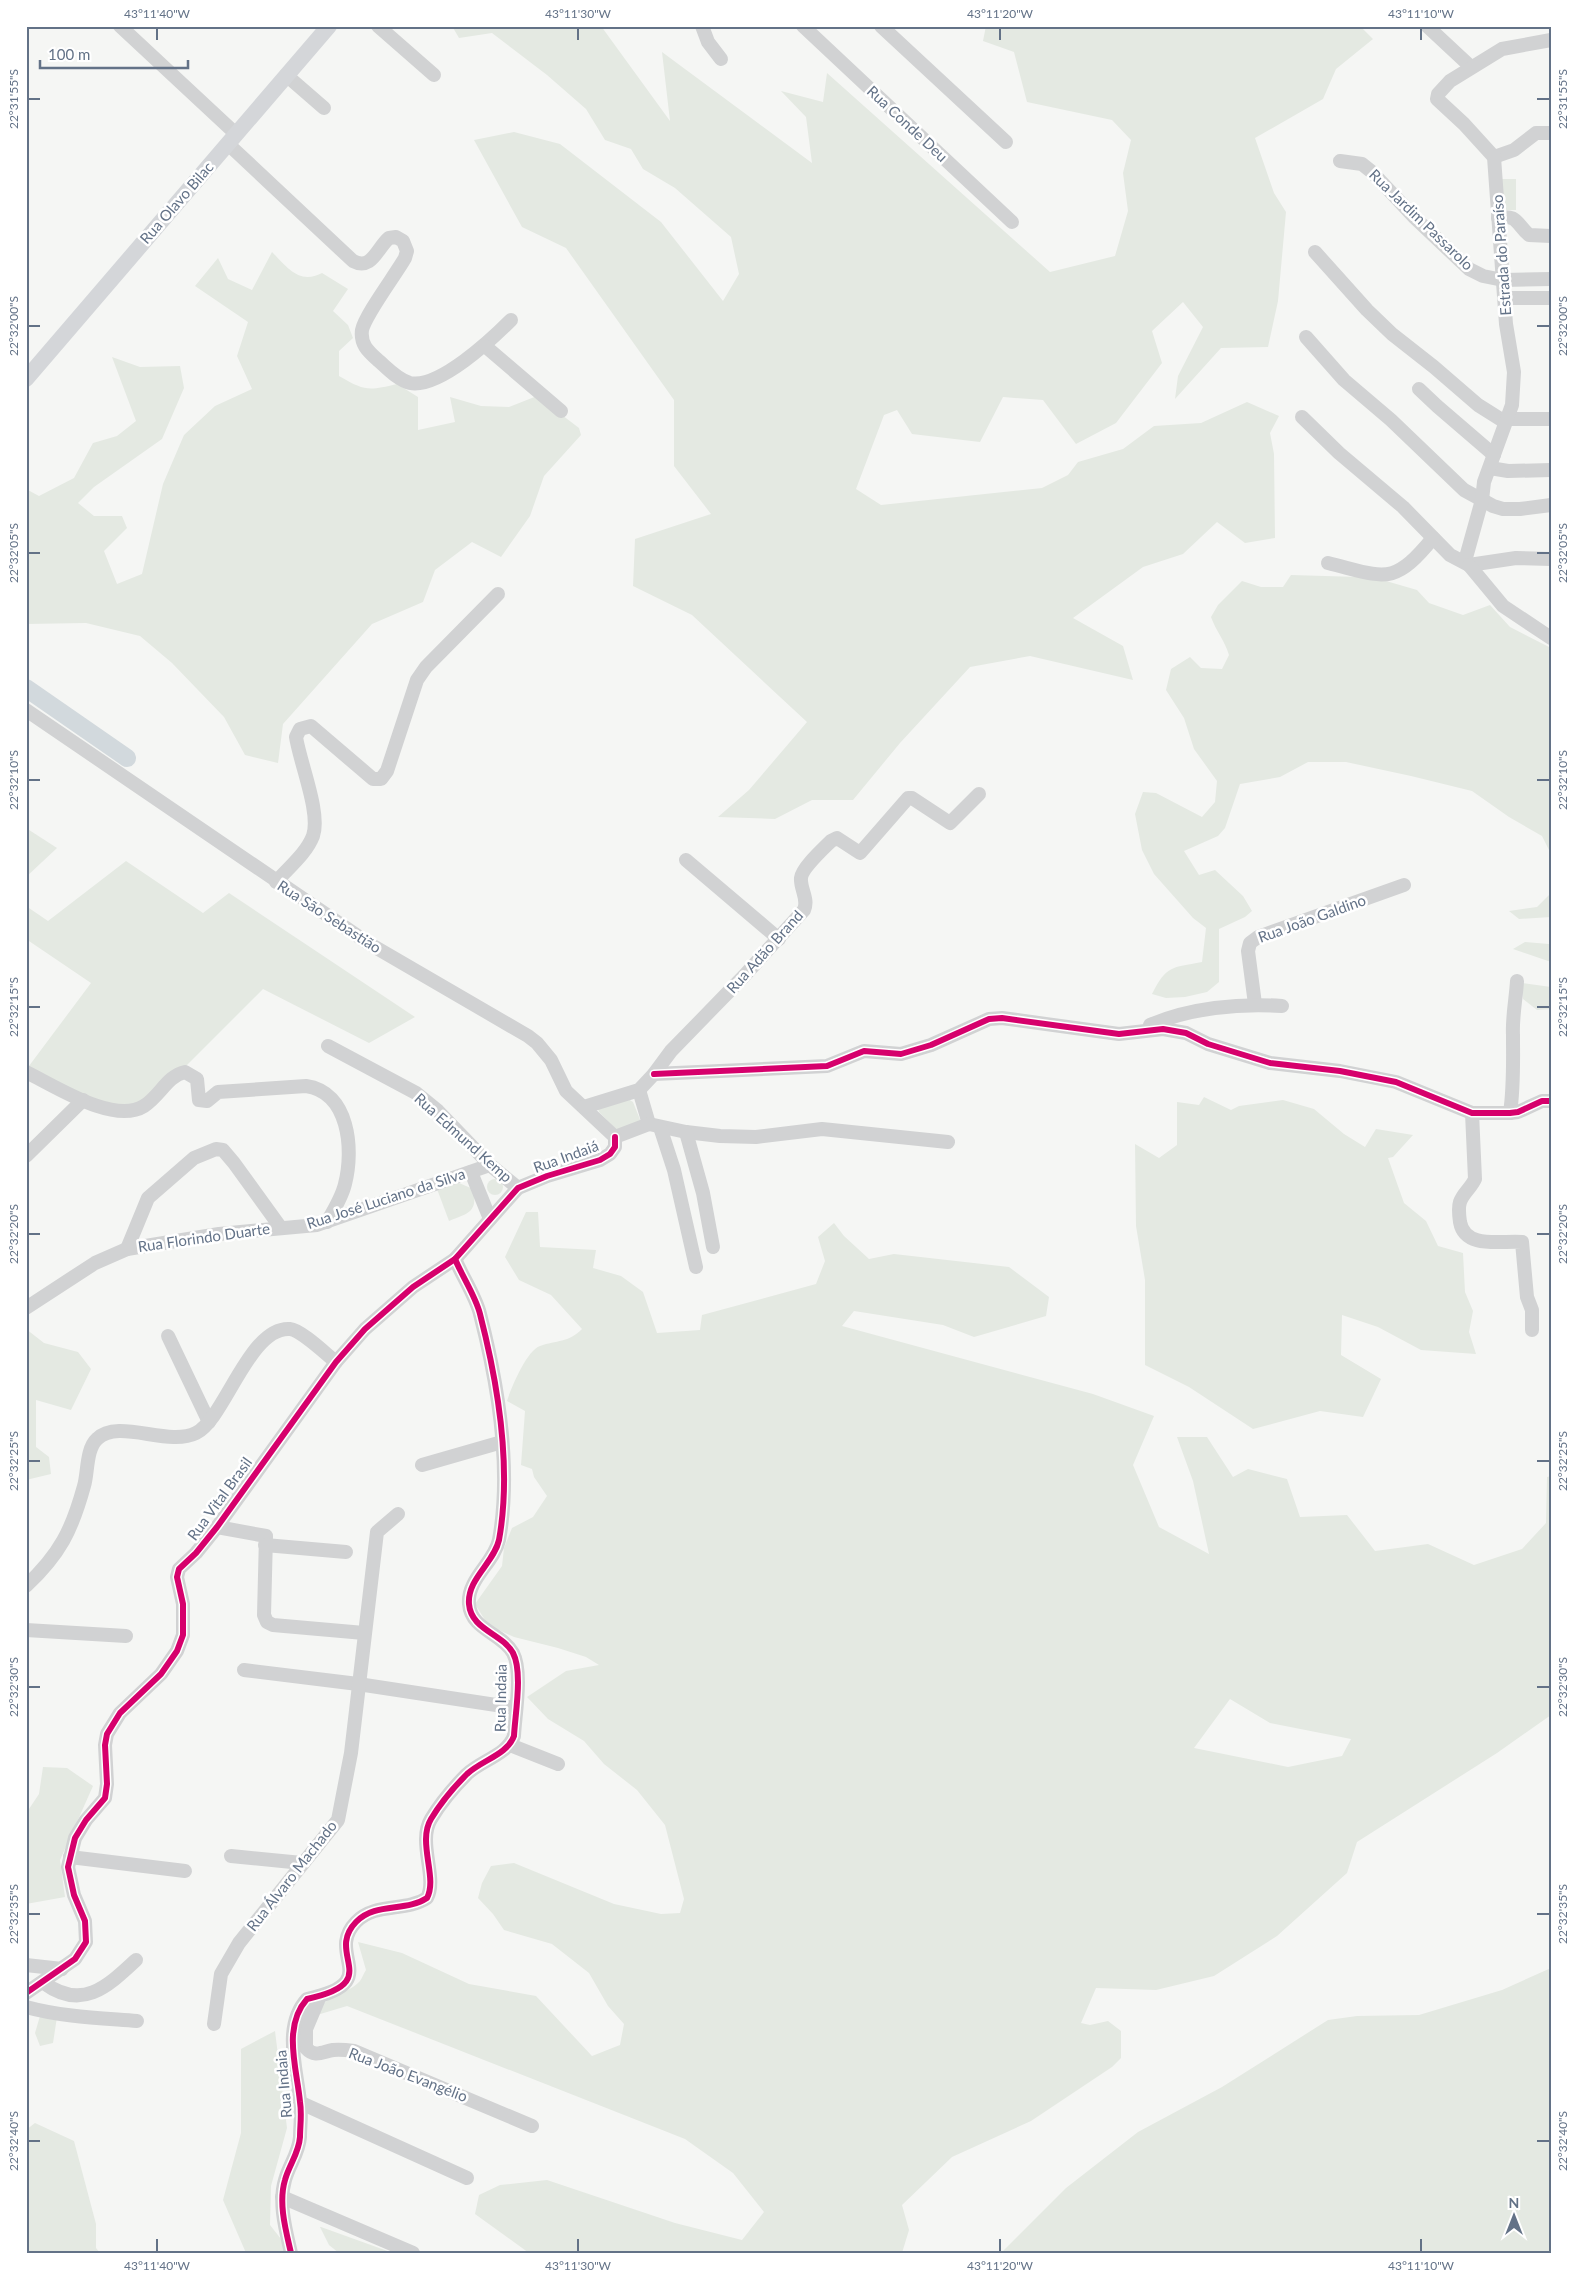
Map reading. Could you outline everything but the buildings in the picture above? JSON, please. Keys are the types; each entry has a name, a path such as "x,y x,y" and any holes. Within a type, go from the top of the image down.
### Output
{"main road":[{"name":"Rua Olavo Bilac","path":"26,379 329,26"}],"street":[{"path":"120,26 352,261 365,264 371,261 389,238 396,236 404,241 407,251 405,258 366,321 362,334 366,350 395,375 409,383 418,384 429,380 457,366 485,346 511,320"},
{"path":"378,26 434,76"},
{"path":"702,26 708,42 721,59"},
{"name":"Rua Conde Deu","path":"803,26 1012,222"},
{"path":"881,26 1006,142"},
{"path":"1427,26 1471,66"},
{"path":"1551,40 1502,49 1471,66 1439,91 1437,99 1464,124 1494,158 1514,150 1536,134 1551,133"},
{"path":"286,75 324,108"},
{"name":"Estrada do Paraíso","path":"1467,563 1482,500 1484,482 1512,405 1514,372 1506,324 1498,218 1497,174 1494,158"},
{"name":"Rua Jardim Passarolo","path":"1340,161 1362,164 1372,172 1415,218 1469,269 1483,276 1503,280 1551,279"},
{"path":"1498,218 1514,217 1529,235 1551,236"},
{"path":"1315,252 1367,310 1392,334 1478,405 1506,420 1551,419"},
{"path":"1505,298 1551,298"},
{"path":"1306,337 1344,380 1391,420 1464,490 1482,500 1503,508 1520,510 1551,506"},
{"path":"485,346 561,411"},
{"path":"1419,389 1494,455"},
{"path":"1302,417 1339,453 1403,507 1450,555 1467,563 1503,606 1522,621 1551,638"},
{"path":"1490,468 1508,471 1551,470"},
{"path":"1328,563 1370,573 1390,574 1402,570 1415,560 1433,538"},
{"path":"1467,563 1516,558 1551,559"},
{"path":"276,882 304,850 313,835 314,809 296,736 300,729 311,726 374,778 381,778 387,771 417,680 431,662 498,594"},
{"name":"Rua São Sebastião","path":"26,710 368,944 538,1043 551,1060 566,1091 615,1137"},
{"name":"Rua Adão Brand","path":"639,1090 671,1051 706,1017 793,924 806,905 801,882 802,872 831,841 836,838 842,840 860,852 908,798 912,798 950,823 979,794"},
{"path":"686,860 779,939"},
{"name":"Rua João Galdino","path":"1255,1004 1248,951 1250,943 1258,937 1404,885"},
{"path":"1510,1113 1514,1089 1514,1048 1512,1036 1517,981"},
{"path":"1136,1032 1153,1024 1191,1013 1255,1004 1282,1006"},
{"path":"654,1074 826,1066 864,1051 901,1054 931,1045 989,1019 1002,1018 1119,1034 1163,1029 1186,1033 1208,1044 1270,1063 1340,1071 1396,1082 1472,1113 1518,1112 1542,1102 1551,1101"},
{"name":"Rua Edmund Kemp","path":"328,1046 416,1093 438,1111 490,1165 518,1188"},
{"path":"26,1072 83,1100 109,1110 123,1112 145,1106 176,1074 185,1072 197,1079 199,1100 207,1101 218,1092 306,1086 318,1088 334,1102 343,1117 348,1134 348,1166 345,1185 327,1222"},
{"path":"584,1107 639,1090 674,1170 696,1267"},
{"path":"26,1156 83,1100"},
{"path":"1472,1113 1475,1179 1459,1204 1461,1226 1470,1236 1479,1241 1518,1242 1524,1244 1527,1297 1532,1310 1532,1330"},
{"path":"615,1137 655,1126 686,1132 756,1137 822,1129 948,1142"},
{"path":"686,1132 703,1193 713,1247"},
{"name":"Rua Indaiá","path":"455,1259 518,1188 547,1176 600,1160 610,1154 615,1147 615,1137"},
{"path":"127,1249 148,1198 194,1158 216,1149 223,1150 234,1162 281,1228"},
{"name":"Rua José Luciano da Silva","path":"281,1228 306,1227 327,1222 490,1165"},
{"path":"471,1172 490,1219"},
{"name":"Rua Florindo Duarte","path":"26,1308 107,1256 127,1249 219,1234 281,1228"},
{"name":"Rua Vital Brasil","path":"26,1993 75,1960 86,1942 85,1921 69,1877 70,1857 75,1838 86,1820 106,1798 108,1784 105,1745 112,1723 169,1665 183,1635 183,1604 177,1577 179,1569 218,1528 336,1362 365,1329 413,1288 455,1259"},
{"name":"Rua Indaia","path":"291,2253 282,2196 284,2181 298,2148 301,2103 294,2062 296,2016 299,2008 307,1999 331,1994 347,1983 349,1974 346,1942 351,1928 357,1921 367,1914 383,1908 414,1904 427,1898 430,1886 426,1832 432,1817 466,1775 510,1744 514,1736 516,1664 512,1651 474,1619 469,1603 472,1587 494,1554 499,1539 503,1498 502,1442 493,1378 480,1313 455,1259"},
{"path":"26,1586 58,1552 73,1523 96,1439 116,1431 161,1437 188,1436 203,1429 253,1353 263,1342 283,1330 296,1332 336,1362"},
{"path":"168,1336 209,1422"},
{"path":"422,1465 502,1442"},
{"name":"Rua Álvaro Machado","path":"214,2024 221,1974 226,1963 239,1943 338,1820 351,1752 377,1532 398,1514"},
{"path":"218,1528 266,1541 346,1552"},
{"path":"266,1541 264,1614 267,1622 273,1626 364,1633"},
{"path":"26,1630 126,1636"},
{"path":"244,1670 358,1684 516,1708"},
{"path":"510,1744 558,1764"},
{"path":"231,1856 302,1863"},
{"path":"70,1857 185,1872"},
{"path":"44,1982 63,1995 74,1996 90,1993 101,1989 113,1981 136,1960"},
{"path":"26,1965 62,1969"},
{"name":"Rua João Evangélio","path":"320,1996 306,2029 304,2040 306,2048 310,2053 318,2054 342,2050 354,2051 532,2126"},
{"path":"26,2007 82,2017 137,2021"},
{"path":"301,2103 467,2178"},
{"path":"282,2196 413,2253"}],"shaded area":[{"path":"452,26 601,26 670,121 662,52 812,163 806,117 781,91 823,102 827,73 1050,272 1115,256 1128,211 1123,173 1131,140 1112,120 1027,102 1014,52 983,41 986,26 1360,26 1373,39 1336,69 1323,99 1255,138 1274,193 1286,212 1278,301 1268,347 1221,348 1175,399 1178,376 1203,327 1183,302 1152,331 1162,363 1116,423 1076,444 1043,400 1003,397 980,442 912,434 897,410 884,415 856,489 881,505 1042,488 1068,475 1078,462 1123,449 1154,426 1201,423 1247,402 1279,416 1270,433 1274,454 1275,538 1245,543 1217,522 1183,554 1143,567 1073,618 1123,646 1133,680 1030,656 970,667 900,743 853,800 812,800 775,819 718,817 749,790 807,722 692,615 633,586 635,539 711,514 674,466 674,400 566,248 522,227 474,140 514,132 560,144 661,222 723,301 739,274 731,237 675,188 643,169 631,149 605,140 586,109 547,75 492,33 459,38"},
{"path":"1501,179 1516,179 1516,210 1501,210"},
{"path":"272,252 288,268 300,276 307,277 322,273 348,289 333,311 348,325 353,338 339,351 339,376 355,385 367,388 379,388 397,384 418,397 418,430 455,422 450,397 481,406 509,407 537,396 579,428 581,435 544,476 530,516 501,557 472,542 435,570 423,602 372,624 283,724 278,763 245,755 224,717 172,663 140,636 86,623 26,624 26,489 39,496 74,478 93,443 117,436 136,421 112,357 140,367 180,366 184,388 162,439 94,487 78,503 94,516 122,516 127,528 104,551 117,584 142,574 163,484 184,435 215,406 252,389 237,356 248,322 195,286 218,258 228,279 252,290"},
{"path":"1291,575 1359,577 1386,581 1417,590 1429,603 1463,615 1490,605 1510,627 1551,648 1551,854 1542,836 1509,817 1472,791 1411,776 1346,762 1308,762 1280,777 1240,784 1225,828 1218,836 1184,851 1199,875 1215,870 1243,896 1252,911 1245,917 1219,929 1219,982 1207,992 1185,997 1166,998 1152,994 1162,978 1171,969 1202,962 1206,928 1193,918 1154,874 1142,850 1135,814 1143,792 1156,793 1202,817 1215,802 1217,781 1194,749 1184,718 1166,690 1171,669 1190,657 1201,668 1222,669 1229,655 1211,617 1218,605 1242,581 1261,587 1283,587"},
{"path":"26,828 57,848 26,877"},
{"path":"126,861 203,913 229,893 415,1017 369,1043 263,989 156,1096 123,1112 26,1070 91,983 26,939 26,906 48,921"},
{"path":"1551,893 1551,917 1519,919 1509,911 1537,907"},
{"path":"1525,942 1551,943 1551,962 1513,949"},
{"path":"1522,983 1551,987 1551,1009 1537,1010 1523,999"},
{"path":"1204,1097 1231,1110 1239,1106 1283,1100 1314,1109 1344,1134 1365,1147 1376,1129 1413,1135 1393,1157 1388,1158 1404,1203 1426,1221 1438,1246 1463,1253 1465,1292 1473,1311 1469,1332 1476,1354 1421,1350 1378,1327 1342,1315 1341,1355 1381,1379 1363,1417 1320,1411 1253,1429 1189,1387 1145,1365 1145,1280 1136,1226 1135,1144 1159,1158 1177,1145 1177,1102 1199,1105"},
{"path":"628,1099 633,1102 641,1122 617,1130 598,1109"},
{"path":"492,1179 498,1179 503,1184 501,1193 492,1195 487,1190 487,1184"},
{"path":"459,1183 473,1189 473,1207 467,1213 449,1221 437,1189"},
{"path":"526,1212 538,1212 540,1247 596,1250 593,1268 621,1276 643,1292 657,1333 700,1330 702,1315 816,1284 825,1261 818,1237 834,1223 844,1236 869,1259 894,1254 1009,1267 1049,1297 1046,1316 974,1337 943,1325 854,1311 842,1326 1093,1394 1154,1416 1133,1465 1159,1527 1209,1554 1193,1481 1177,1437 1207,1437 1233,1477 1248,1469 1287,1479 1300,1517 1347,1515 1375,1551 1428,1544 1474,1565 1522,1549 1546,1523 1547,1477 1551,1476 1551,1715 1497,1753 1357,1842 1347,1873 1277,1936 1214,1976 1156,1990 1096,1988 1081,2023 1090,2025 1108,2021 1121,2031 1121,2058 1112,2067 1031,2121 952,2157 902,2205 909,2230 902,2253 529,2253 475,2214 479,2195 500,2185 547,2180 675,2223 742,2240 764,2212 733,2173 685,2139 347,2006 317,2015 320,2008 330,1999 349,1990 361,1980 366,1970 358,1942 402,1953 469,1984 536,1996 592,2056 620,2045 624,2024 608,2006 589,1973 552,1944 504,1930 493,1914 478,1898 482,1883 491,1866 514,1863 614,1904 661,1914 680,1913 684,1899 665,1825 637,1790 604,1764 584,1741 548,1719 527,1697 566,1671 599,1665 586,1657 514,1637 488,1625 475,1604 502,1566 504,1548 512,1528 533,1517 547,1496 534,1477 532,1469 521,1465 525,1411 507,1401 509,1395 520,1370 535,1349 572,1337 582,1329 551,1295 519,1280 505,1257","holes":["1230,1699 1270,1723 1351,1739 1342,1756 1288,1767 1194,1748"]},
{"path":"26,1329 44,1343 78,1352 91,1369 71,1410 36,1400 36,1447 49,1457 51,1474 26,1480"},
{"path":"43,1767 67,1768 93,1786 60,1860 65,1897 26,1904 26,1809 29,1809 39,1794"},
{"path":"1551,1968 1551,2253 1001,2253 1066,2188 1138,2132 1222,2087 1328,2020 1357,2016 1419,2015 1502,1990"},
{"path":"40,2016 57,2017 53,2043 40,2046 35,2033"},
{"path":"275,2031 287,2128 271,2186 270,2225 281,2239 285,2253 246,2253 223,2200 241,2133 241,2049"},
{"path":"35,2123 74,2141 96,2224 96,2248 100,2253 26,2253 26,2130"},
{"path":"320,2227 393,2253 339,2253 329,2245"}],"waterway":[{"path":"26,688 127,758"}],"cycle path":[{"path":"654,1074 827,1066 864,1051 901,1054 931,1045 989,1019 1002,1018 1119,1034 1163,1029 1186,1033 1208,1044 1270,1063 1340,1071 1396,1082 1472,1113 1518,1112 1542,1101 1551,1101"},
{"path":"26,1993 75,1959 86,1942 85,1921 74,1895 68,1867 75,1838 86,1820 105,1798 107,1784 105,1745 107,1734 120,1713 161,1674 177,1651 183,1635 183,1604 177,1577 179,1569 196,1553 217,1527 336,1362 365,1329 413,1287 455,1259 518,1188 547,1176 600,1160 610,1154 615,1147 615,1137"},
{"path":"291,2253 282,2198 285,2180 298,2148 300,2137 301,2106 293,2049 293,2035 299,2010 307,1999 330,1992 343,1984 349,1976 346,1946 348,1934 356,1922 372,1912 410,1905 427,1898 430,1890 430,1880 426,1838 427,1828 431,1819 448,1795 467,1774 500,1753 511,1743 514,1736 518,1682 516,1661 508,1646 475,1620 469,1604 472,1587 492,1556 499,1540 503,1512 503,1455 497,1397 487,1341 475,1301 455,1259"}]}
